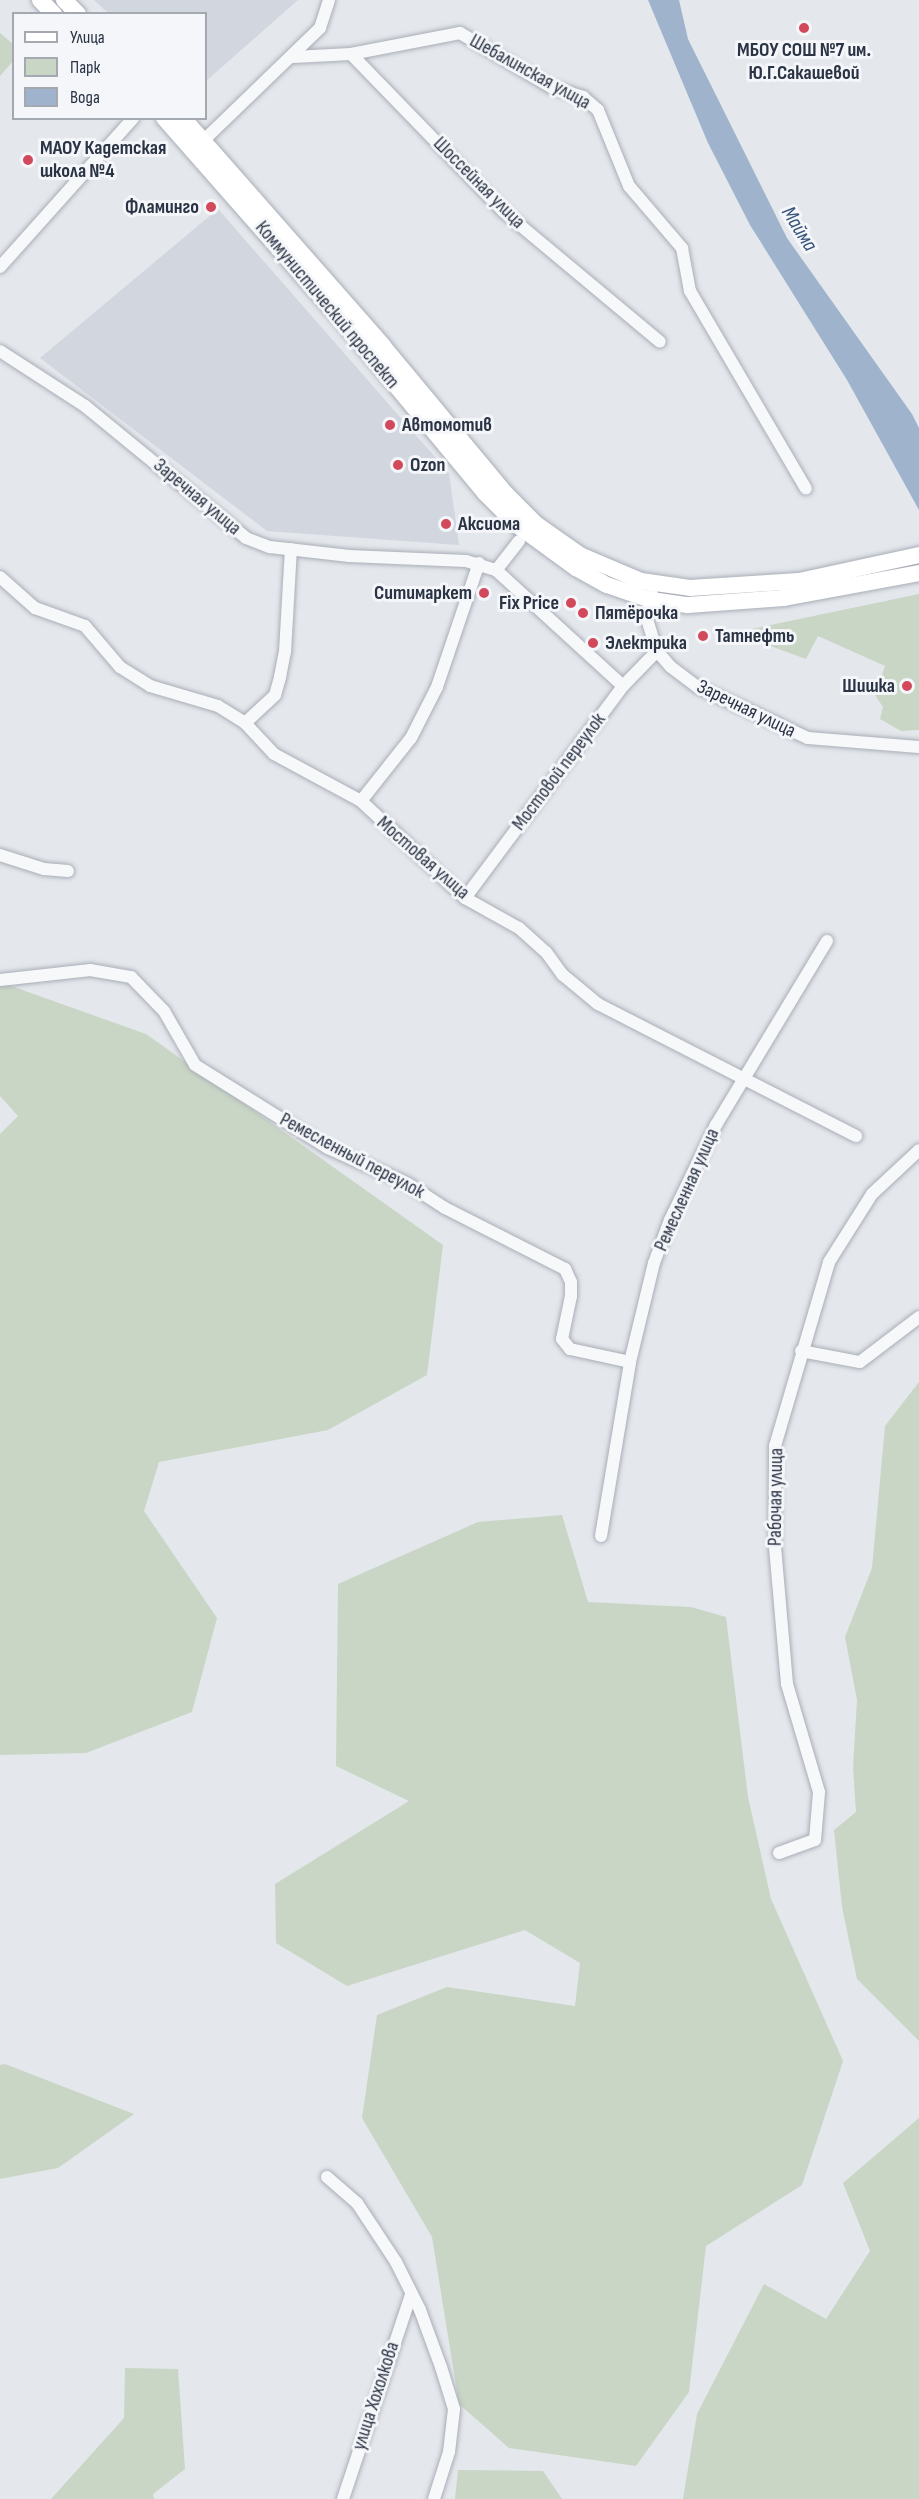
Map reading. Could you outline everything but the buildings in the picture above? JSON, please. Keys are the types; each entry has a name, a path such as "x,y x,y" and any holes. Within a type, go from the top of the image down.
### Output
{"main road":[{"path":"40,0 52,12"},
{"path":"64,0 76,12"},
{"name":"Коммунистический проспект","path":"166,120 509,517 576,568 607,585 653,592 799,581 919,555"},
{"name":"Коммунистический проспект","path":"185,120 505,493 536,524 580,555 653,592 688,605 774,599 919,573"}],"street":[{"path":"204,140 320,28 329,0"},
{"name":"Шебалинская улица","path":"351,54 460,33 551,87 583,97 598,110 630,186 682,248 687,258 690,291 806,489"},
{"path":"292,57 351,54"},
{"name":"Шоссейная улица","path":"351,54 502,211 660,342"},
{"path":"0,267 131,120"},
{"name":"Заречная улица","path":"0,351 85,406 246,538 291,549 479,563 496,570"},
{"path":"519,541 496,570 623,686"},
{"path":"245,723 275,695 280,677 285,652 291,549"},
{"path":"361,801 411,738 437,687 479,563"},
{"name":"Мостовая улица","path":"0,577 35,608 85,626 120,667 150,686 218,706 245,723 274,754 361,801 465,898 519,928 598,1004 746,1077 856,1136"},
{"path":"653,592 647,620 657,651"},
{"name":"Заречная улица","path":"657,651 698,687 795,734 822,740 919,747"},
{"name":"Мостовой переулок","path":"465,898 623,686 657,651"},
{"path":"0,855 44,869 68,871"},
{"name":"Ремесленная улица","path":"601,1536 630,1362 654,1263 670,1220 716,1125 827,941"},
{"name":"Ремесленный переулок","path":"0,980 90,970 131,977 164,1011 195,1065 328,1148 408,1184 445,1208 566,1269 571,1282 571,1296 562,1340 570,1349 630,1362"},
{"name":"Рабочая улица","path":"779,1853 816,1840 819,1792 787,1684 775,1548 775,1446 801,1351 829,1262 872,1194 919,1150"},
{"path":"801,1351 860,1362 919,1317"},
{"path":"327,2177 357,2203 411,2294 454,2409 449,2452 434,2499"},
{"name":"улица Хохолкова","path":"343,2499 411,2294"}],"shaded area":[{"path":"94,0 298,0 207,80 207,12 107,12"},
{"path":"218,209 449,473 459,545 267,531 40,358"}],"green space":[{"path":"0,33 12,43 12,62 0,76"},
{"path":"919,594 919,730 901,731 880,719 883,707 875,695 885,666 818,636 806,659 762,643 747,630"},
{"path":"0,982 146,1034 443,1245 427,1375 328,1430 159,1462 144,1511 217,1618 192,1712 86,1753 0,1755 0,1134 18,1116 0,1096"},
{"path":"919,1382 919,2041 857,1979 842,1907 834,1830 856,1812 853,1768 857,1700 845,1637 872,1568 885,1426"},
{"path":"562,1515 588,1602 691,1607 726,1617 748,1797 771,1899 843,2061 802,2185 706,2246 689,2392 636,2466 509,2448 459,2404 432,2237 362,2118 377,2015 447,1987 575,2006 580,1963 525,1930 347,1986 276,1943 275,1884 409,1801 336,1766 338,1584 478,1522"},
{"path":"5,2064 134,2114 58,2168 0,2179 0,2065"},
{"path":"919,2118 919,2499 683,2499 697,2414 764,2284 826,2319 870,2251 843,2183"},
{"path":"125,2368 178,2369 185,2469 153,2494 154,2499 51,2499 124,2418"},
{"path":"458,2470 543,2471 562,2499 455,2499"}],"water":[{"name":"Майма","path":"648,0 679,0 688,39 787,238 912,414 919,428 919,510 847,380 750,225 708,143"}],"place":[{"name":"МБОУ СОШ №7 им. Ю.Г.Сакашевой","path":"804,28"},
{"name":"МАОУ Кадетская школа №4","path":"28,160"},
{"name":"Фламинго","path":"211,207"},
{"name":"Автомотив","path":"390,425"},
{"name":"Ozon","path":"398,465"},
{"name":"Аксиома","path":"446,524"},
{"name":"Ситимаркет","path":"484,593"},
{"name":"Fix Price","path":"571,603"},
{"name":"Пятёрочка","path":"583,613"},
{"name":"Татнефть","path":"703,636"},
{"name":"Электрика","path":"593,643"},
{"name":"Шишка","path":"907,686"}]}
